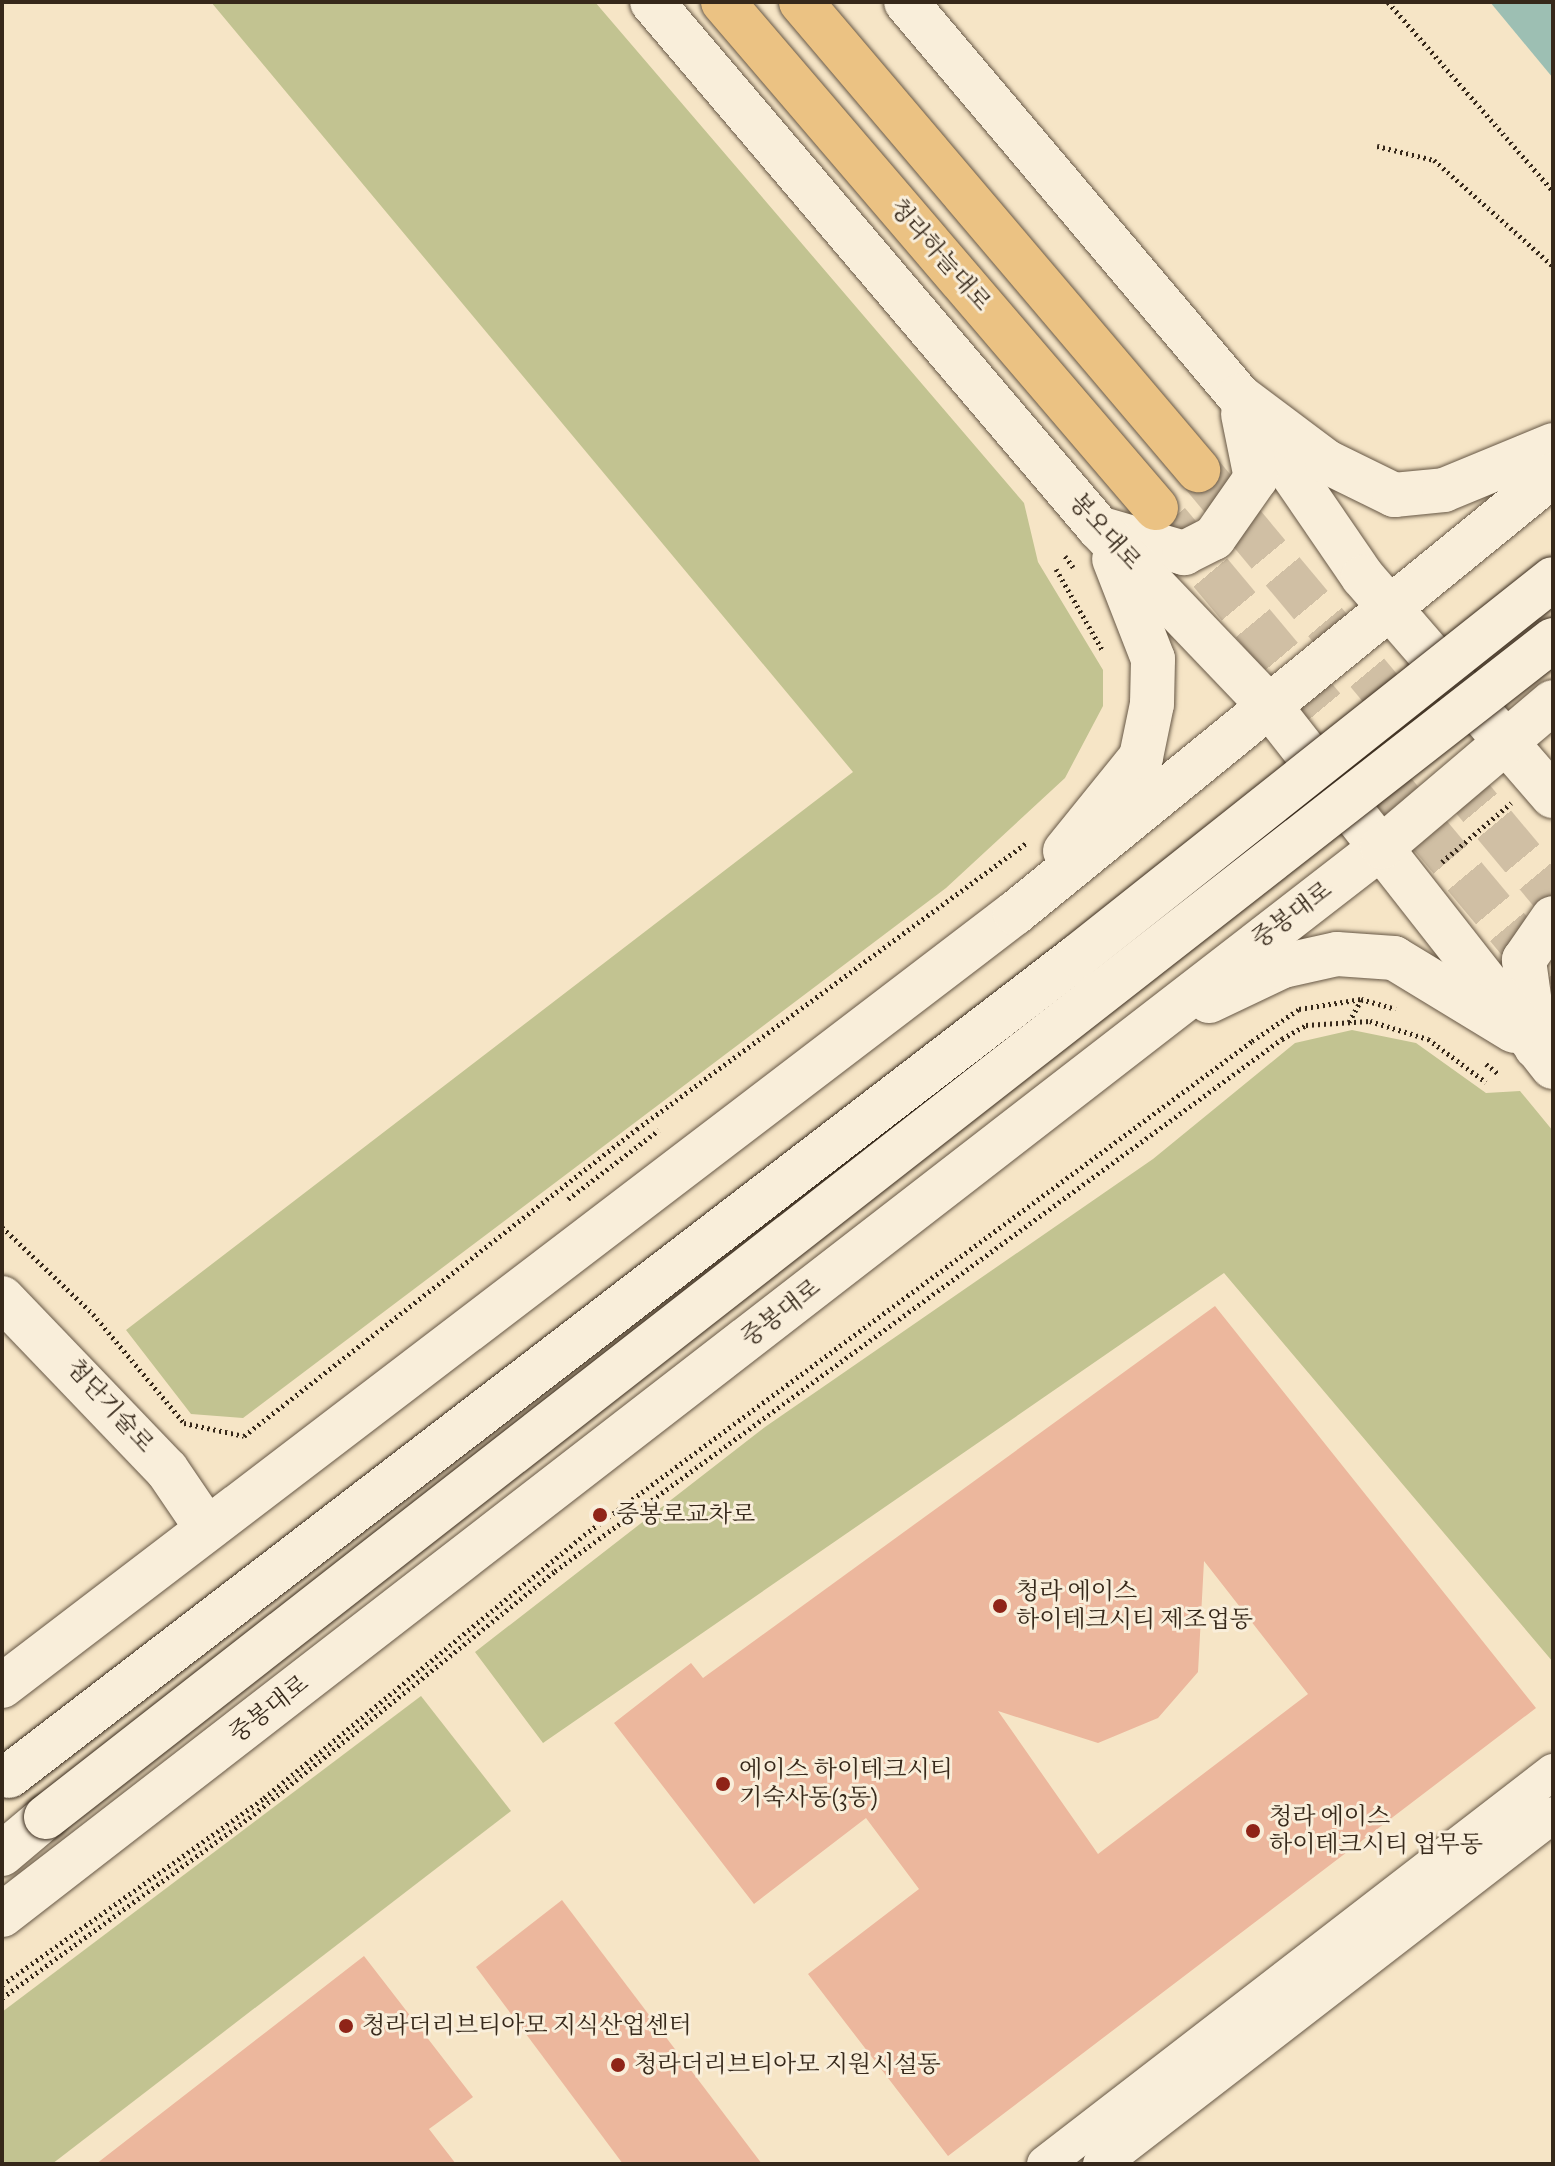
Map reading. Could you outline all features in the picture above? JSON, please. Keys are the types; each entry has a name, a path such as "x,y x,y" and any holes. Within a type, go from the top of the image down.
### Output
{"highway":[{"name":"청라하늘대로","path":"723,2 1156,508"},
{"path":"801,2 1198,470"}],"main road":[{"name":"봉오대로","path":"652,2 1099,528 1272,709 1545,1057"},
{"path":"906,2 1239,396 1390,609 1501,744 1532,799"},
{"path":"1099,528 1184,553 1214,538 1256,478 1239,396"},
{"path":"1239,396 1327,462 1394,495 1444,490 1553,445"},
{"path":"2,1686 205,1526 1015,913 1272,709 1553,475"},
{"path":"1015,913 1141,757 1153,659 1099,528"},
{"path":"5,1778 1078,956 1553,579"},
{"path":"2,1854 1553,640"},
{"name":"중봉대로","path":"2,1915 1382,847 1553,702"},
{"path":"1545,1057 1524,960 1553,918"},
{"path":"1110,1059 1218,996 1283,966 1337,954 1394,958 1545,1057"},
{"name":"첨단기술로","path":"2,1298 147,1448 205,1526"}],"street":[{"path":"1045,2164 1552,1773"},
{"path":"1101,2164 1553,1815"}],"path":[{"path":"1388,2 1553,191"},
{"path":"1377,146 1434,160 1553,266"},
{"path":"1056,569 1089,616 1109,666"},
{"path":"1433,869 1532,799"},
{"path":"2,1227 93,1314 184,1423 244,1436 637,1129 730,1068 1036,833"},
{"path":"2,1985 264,1798 584,1535 1252,1041 1299,1009 1361,999 1349,1022"},
{"path":"2,1998 249,1818 555,1571 1282,1039 1306,1025 1349,1022 1428,1039 1486,1082"}],"green space":[{"path":"211,2 595,2 1024,503 1038,562 1103,670 1103,706 1065,778 946,888 243,1418 191,1414 126,1330 853,772"},
{"path":"1352,1030 1416,1043 1486,1093 1520,1091 1553,1131 1553,1662 1224,1273 543,1743 475,1652 765,1427 1153,1159 1295,1043"},
{"path":"421,1696 511,1811 52,2164 2,2164 2,2012"}],"water":[{"path":"1490,2 1553,2 1553,78"}],"building":[{"path":"1215,1306 1536,1708 948,2156 808,1974 919,1889 866,1818 754,1904 614,1723 691,1663 703,1678","holes":["1204,1561 1308,1694 1098,1854 998,1711 1098,1743 1158,1718 1198,1672"]},
{"name":"청라더리브티아모 지원시설동","path":"562,1900 762,2164 623,2164 476,1967"},
{"name":"청라더리브티아모 지식산업센터","path":"364,1956 473,2097 429,2129 456,2164 96,2164"}],"tunnel":[{"path":"1198,470 1553,895"},
{"path":"1168,522 1553,982"}],"place":[{"name":"중봉로교차로","path":"600,1515"},
{"name":"청라 에이스 하이테크시티 제조업동","path":"1000,1606"},
{"name":"에이스 하이테크시티 기숙사동(3동)","path":"723,1784"},
{"name":"청라 에이스 하이테크시티 업무동","path":"1253,1831"},
{"name":"청라더리브티아모 지식산업센터","path":"346,2026"},
{"name":"청라더리브티아모 지원시설동","path":"618,2065"}]}
